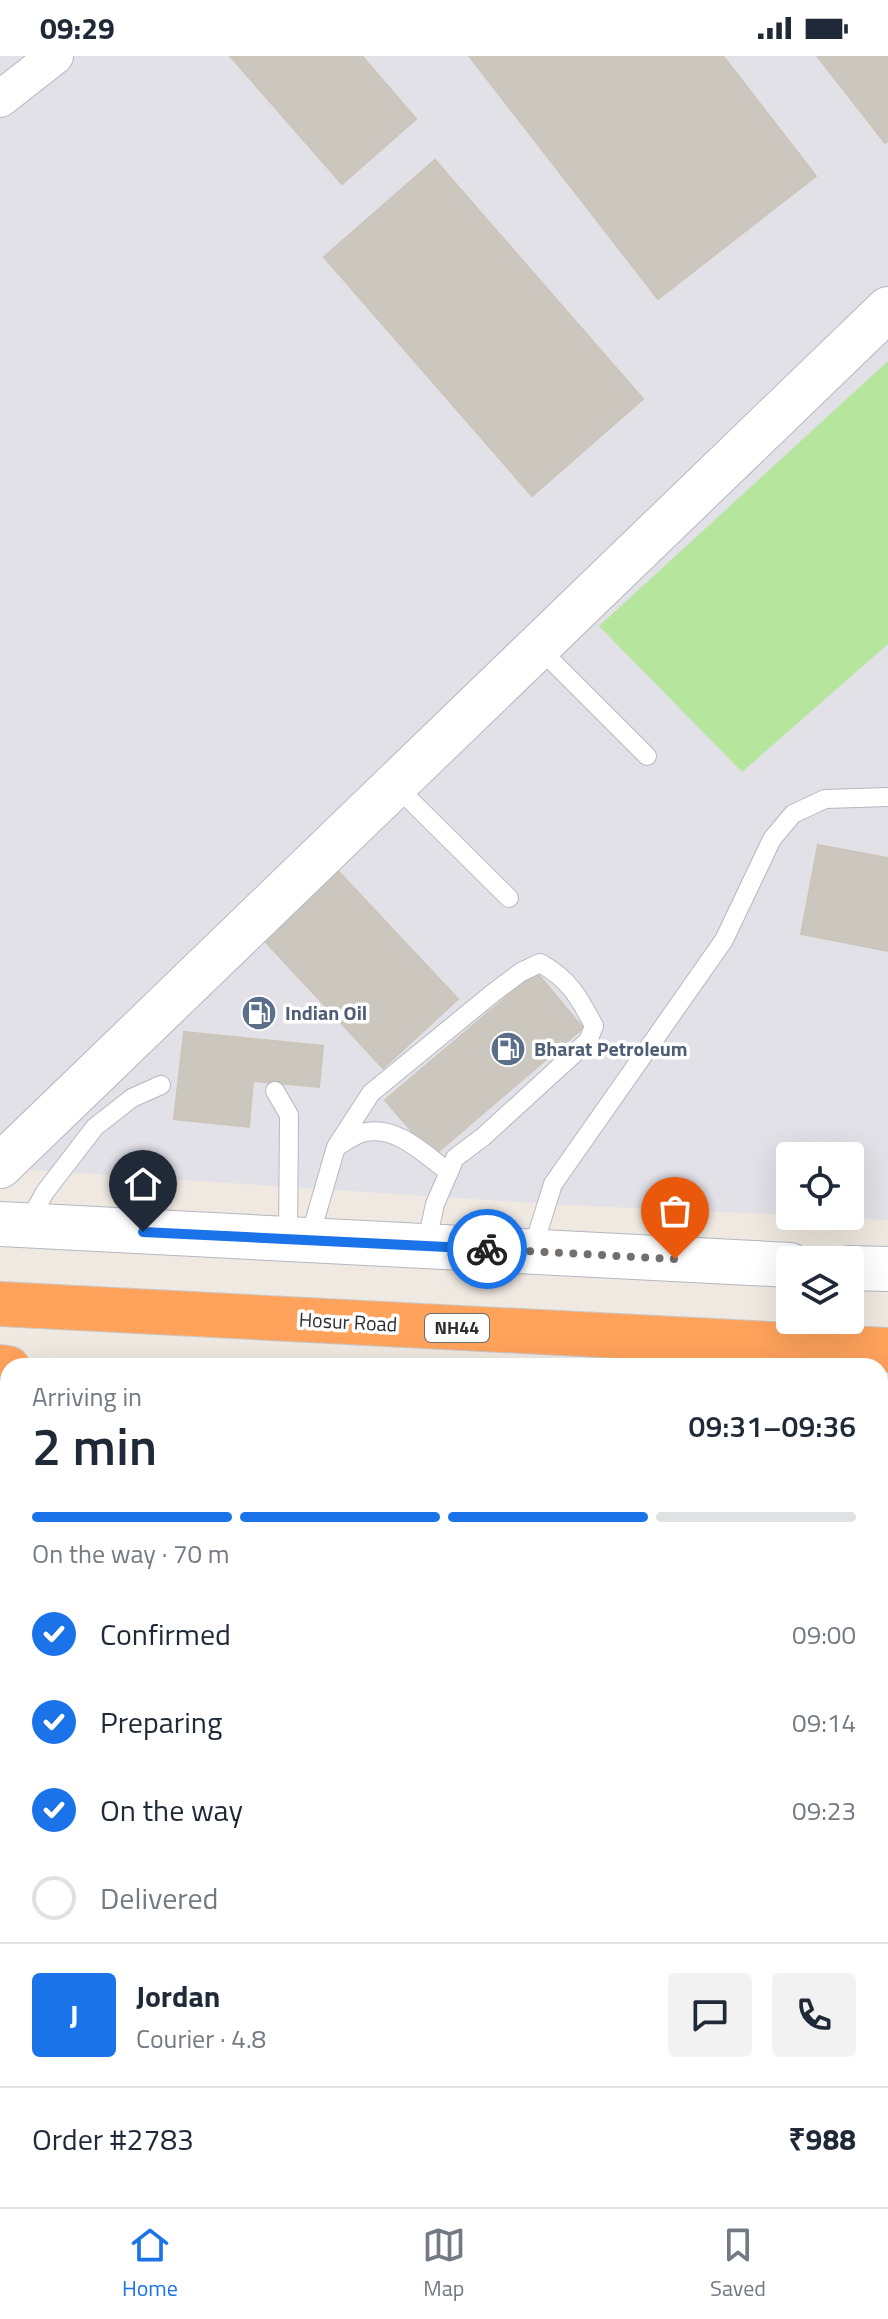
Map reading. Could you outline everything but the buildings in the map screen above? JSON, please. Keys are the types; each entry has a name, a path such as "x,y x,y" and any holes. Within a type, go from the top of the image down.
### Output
{"highway":[{"name":"Hosur Road","path":"13,1304 888,1350"}],"street":[{"path":"0,99 55,56"},
{"path":"3,1159 888,309"},
{"path":"14,1225 776,1264"},
{"path":"864,1268 888,1269"}],"lane":[{"path":"538,647 647,756"},
{"path":"395,785 509,898"},
{"path":"532,1251 553,1184 724,940 772,839 793,814 825,799 888,797"},
{"path":"299,1240 336,1147 371,1093 511,979 540,963 560,974 582,1003 594,1026 588,1041 483,1137 455,1158 435,1204 426,1246"},
{"path":"14,1225 45,1192 95,1127 132,1098 161,1085"},
{"path":"275,1091 289,1115 299,1240"},
{"path":"336,1147 365,1132 390,1132 449,1172"}],"shaded area":[{"path":"0,56 888,56 888,1220 864,1219 864,1142 776,1142 776,1214 565,1205 0,1168"}],"green space":[{"path":"888,361 888,644 742,772 599,626"}],"way so far":[{"path":"487,1249 675,1259"}],"place":[{"name":"Indian Oil","path":"259,1013"},
{"name":"Bharat Petroleum","path":"508,1049"}],"route":[{"path":"143,1232 487,1249"}]}
